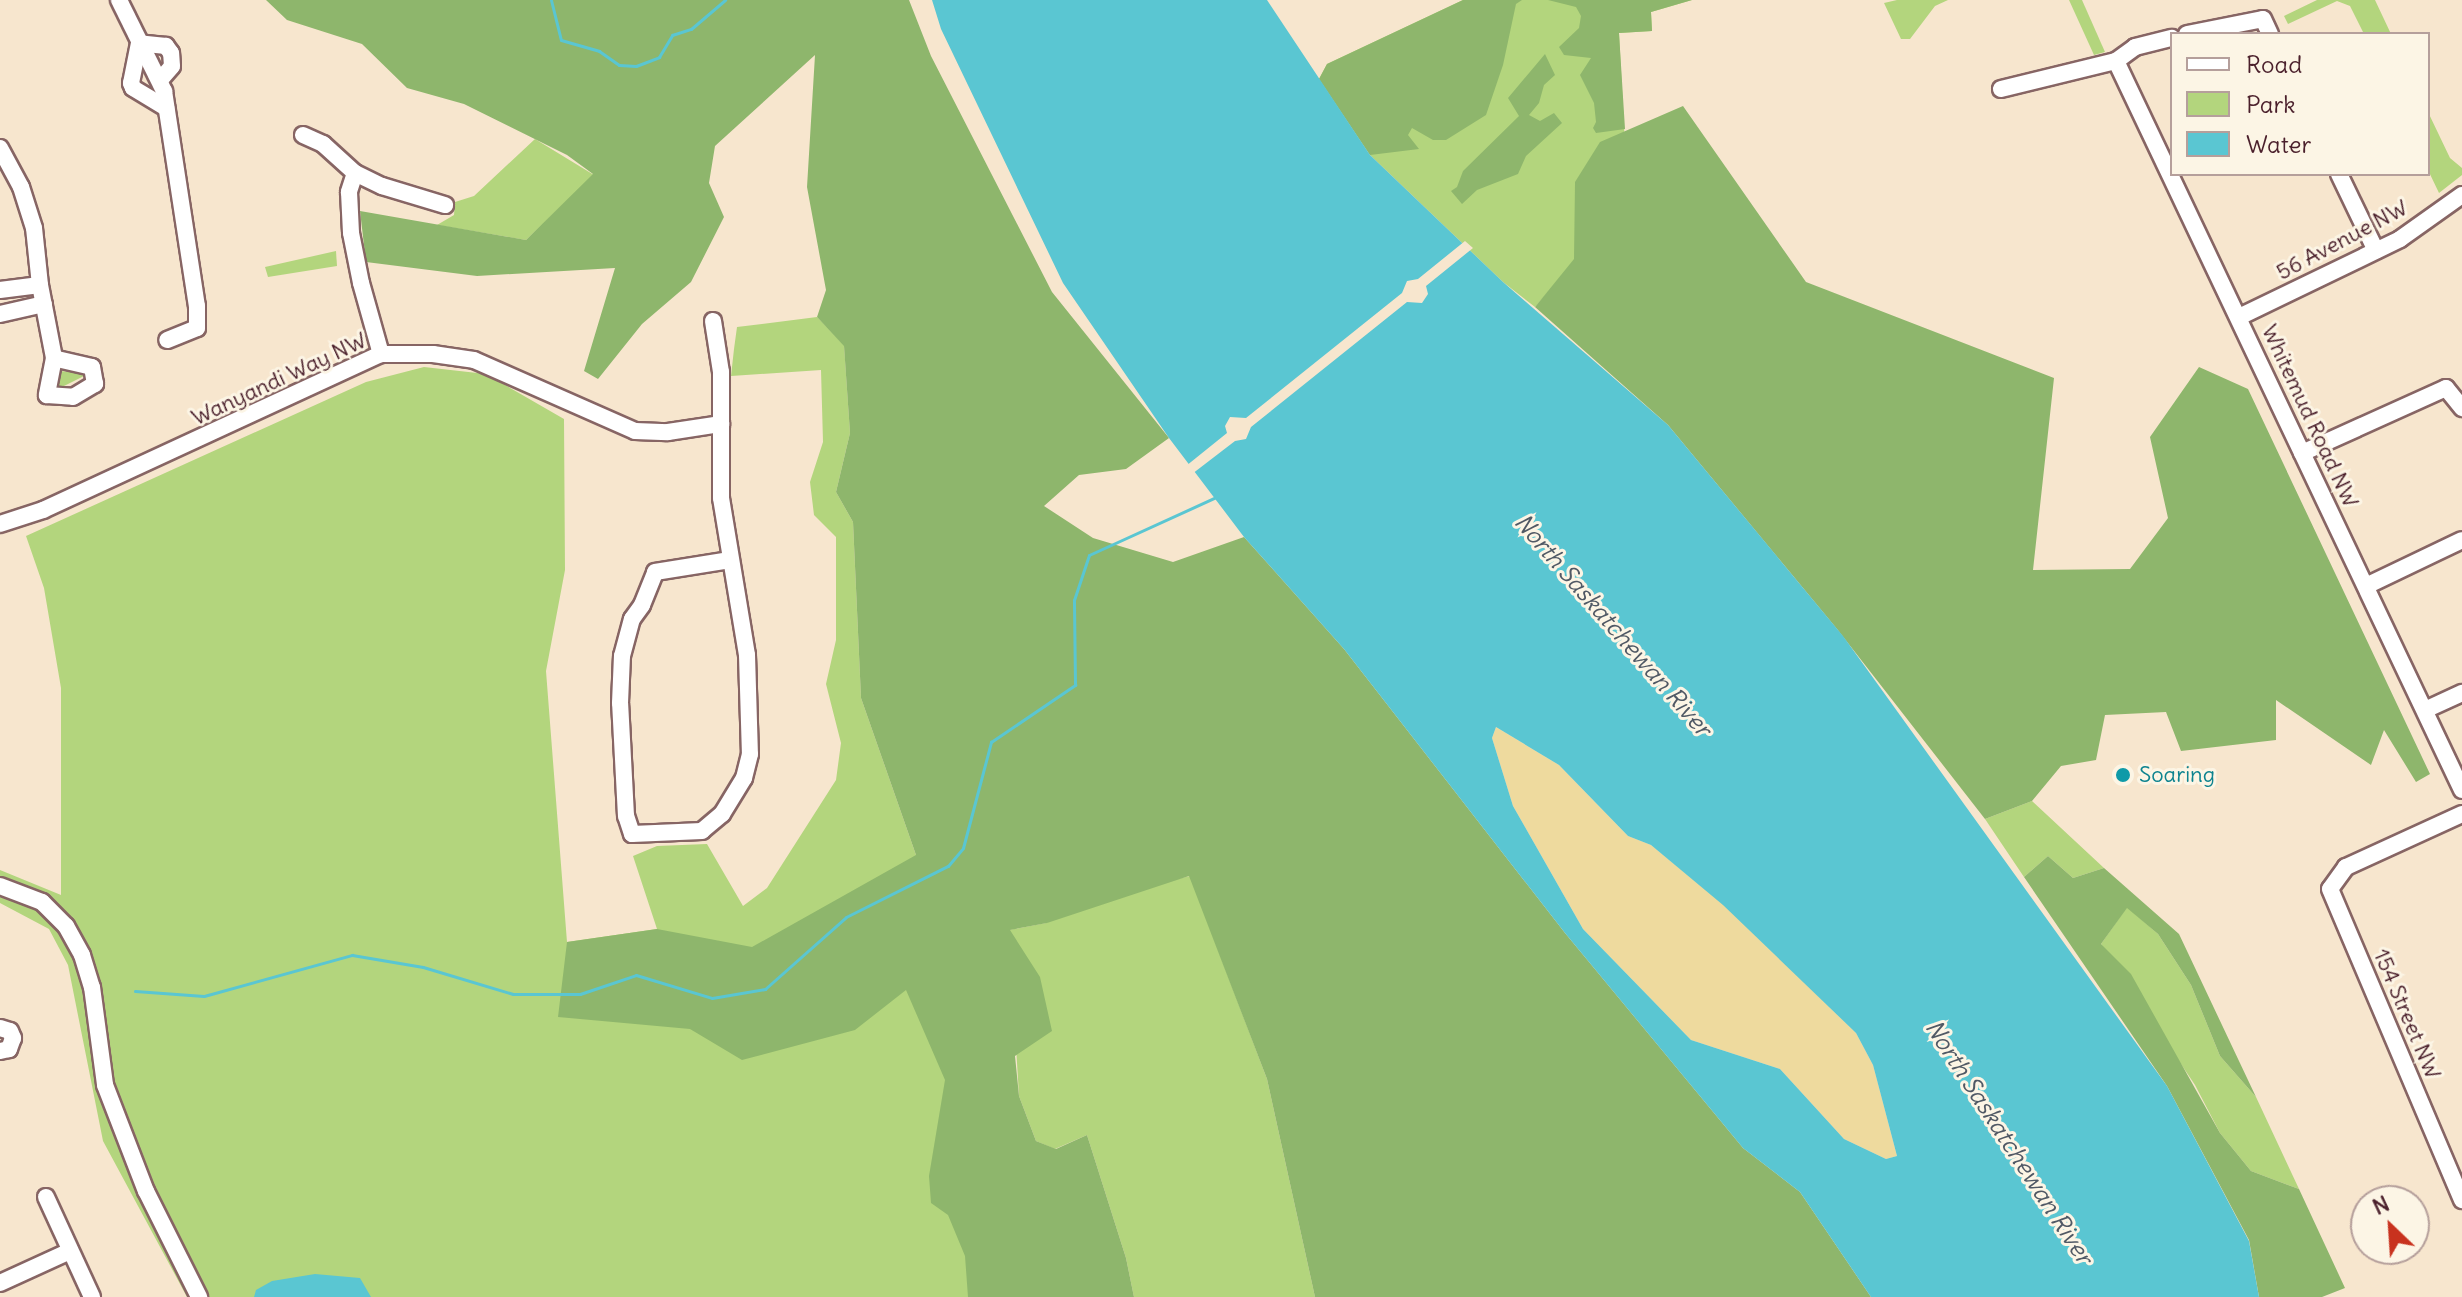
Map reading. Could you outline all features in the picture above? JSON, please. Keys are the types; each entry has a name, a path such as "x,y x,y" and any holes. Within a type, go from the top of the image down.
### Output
{"street":[{"path":"119,0 160,80 197,306 197,328 167,340"},
{"path":"2210,32 2266,27"},
{"path":"2001,89 2116,61 2135,47 2170,38"},
{"path":"139,43 131,83 166,108"},
{"name":"Whitemud Road NW","path":"2116,61 2170,173"},
{"path":"303,135 323,144 355,173 382,186 445,205"},
{"path":"0,148 30,214 54,358"},
{"path":"355,173 349,192 351,233 381,354"},
{"name":"Whitemud Road NW","path":"2171,176 2462,790"},
{"path":"2340,176 2376,251"},
{"name":"56 Avenue NW","path":"2239,317 2400,239 2462,195"},
{"path":"0,290 40,285"},
{"path":"0,314 44,304"},
{"path":"713,321 721,372 721,498 747,655 750,754 744,778 722,814 702,831 632,834 626,816 620,703 622,656 632,619 642,605 655,572 730,560"},
{"name":"Wanyandi Way NW","path":"0,524 43,510 381,354 433,354 474,360 635,431 668,432 721,424"},
{"path":"2302,453 2446,388 2461,407"},
{"path":"2366,586 2462,540"},
{"path":"2425,710 2462,693"},
{"name":"154 Street NW","path":"2462,814 2346,867 2330,889 2462,1200"},
{"path":"0,886 42,902 66,926 82,955 92,987 105,1085 146,1191 199,1297"},
{"path":"0,1028 10,1031 13,1038 9,1049 0,1051"},
{"path":"46,1197 92,1297"},
{"path":"0,1283 70,1251"}],"green space":[{"path":"266,0 909,0 931,56 1052,292 1169,438 1126,469 1079,475 1044,506 1093,538 1173,562 1244,537 1344,649 1565,933 1743,1148 1800,1192 1871,1297 1315,1297 1267,1079 1189,876 1047,923 1010,930 1040,977 1052,1031 1015,1056 1019,1096 1036,1141 1056,1149 1087,1135 1126,1258 1134,1297 968,1297 965,1256 948,1215 931,1203 929,1176 945,1080 906,990 855,1030 742,1060 690,1029 558,1017 567,942 657,929 752,947 916,855 861,698 853,522 836,492 850,433 844,346 817,317 826,290 807,187 815,55 715,146 709,183 724,217 691,282 642,324 598,379 584,371 615,268 477,276 366,262 360,211 526,240 593,174 567,155 464,104 407,88 362,44 287,20"},
{"path":"1463,0 1692,0 1651,12 1652,31 1619,33 1628,201 1535,307 1503,282 1370,155 1319,79 1327,64"},
{"path":"1463,0 1522,0 1516,4 1503,65 1486,115 1446,140 1433,140 1412,128 1408,135 1419,149 1370,155 1319,79 1327,64"},
{"path":"1548,0 1692,0 1651,12 1652,31 1619,33 1625,129 1596,133 1593,128 1596,122 1594,103 1580,75 1591,58 1564,55 1559,47 1579,28 1581,16 1576,7"},
{"path":"1948,0 1935,6 1910,39 1901,39 1884,3"},
{"path":"2069,0 2082,0 2105,52 2094,55"},
{"path":"2317,0 2375,0 2390,32 2363,32 2350,6 2337,1 2288,24 2284,16"},
{"path":"1545,54 1555,75 1544,85 1539,103 1529,115 1540,121 1554,113 1562,123 1526,156 1518,174 1477,190 1462,204 1451,191 1457,187 1463,171 1519,116 1508,98"},
{"path":"1683,106 1806,282 2054,378 2033,570 2130,569 2168,518 2150,437 2199,367 2248,389 2430,774 2416,782 2384,730 2371,765 2276,700 2276,740 2181,751 2166,712 2105,715 2096,760 2061,766 2032,801 1985,819 1837,629 1668,425 1535,307 1574,259 1575,182 1600,142"},
{"path":"2430,116 2450,158 2462,168 2462,175 2439,193 2430,174"},
{"path":"535,139 594,175 526,240 437,225 454,215 455,202 474,196"},
{"path":"336,251 337,266 268,277 265,267"},
{"path":"817,317 844,345 850,433 836,492 853,522 861,698 916,855 990,1297 187,1297 103,1141 68,965 49,929 0,903 0,870 61,895 61,688 44,588 26,536 366,382 424,367 486,374 564,419 565,570 546,671 567,942 657,929 633,856 657,846 707,844 743,906 767,888 836,780 841,743 826,684 836,640 836,537 814,515 810,482 823,442 821,370 731,376 734,349 737,327"},
{"path":"60,371 88,374 56,390"},
{"path":"2032,801 2104,868 2073,878 2048,856 2024,877 1985,819"},
{"path":"2048,856 2073,878 2104,868 2179,934 2256,1097 2220,1056 2191,985 2158,934 2127,908 2101,944 2131,974 2220,1133 2251,1171 2299,1189 2345,1288 2322,1297 2259,1297 2249,1240 2167,1086 2024,877"},
{"path":"1190,876 1267,1079 1315,1297 1134,1297 1126,1258 1087,1135 1055,1149 1036,1141 1019,1096 1009,930 1046,923 1084,901"},
{"path":"2127,907 2158,934 2191,985 2220,1056 2256,1097 2299,1189 2251,1171 2220,1133 2195,1085 2101,944"}],"sand":[{"path":"1496,727 1559,765 1628,836 1651,845 1723,904 1856,1033 1873,1065 1897,1156 1886,1159 1844,1139 1780,1069 1691,1040 1583,929 1513,806 1492,738"}],"water":[{"name":"North Saskatchewan River","path":"932,0 1267,0 1370,155 1503,282 1668,425 1843,636 2167,1086 2249,1241 2259,1297 1871,1297 1800,1192 1743,1148 1565,933 1344,649 1244,537 1169,438 1063,283 941,29","holes":["1496,727 1559,765 1628,836 1651,845 1723,905 1856,1033 1873,1065 1897,1156 1886,1159 1844,1139 1780,1069 1691,1040 1583,929 1513,806 1492,738"]},
{"path":"315,1274 360,1278 371,1297 254,1297 256,1290 272,1281"}],"pier":[{"path":"1465,241 1473,248 1426,286 1428,294 1422,303 1407,302 1251,427 1246,439 1235,441 1192,474 1186,466 1227,433 1225,426 1230,417 1246,418 1402,293 1407,281 1418,279"}],"waterway":[{"path":"551,0 561,40 599,51 619,65 636,66 659,57 672,35 691,29 725,0"},
{"path":"135,991 204,996 352,955 423,967 513,994 580,994 636,975 712,998 765,989 846,917 948,866 963,848 991,742 1075,685 1074,600 1089,555 1216,497"}],"place":[{"name":"Soaring","path":"2123,775"}]}
